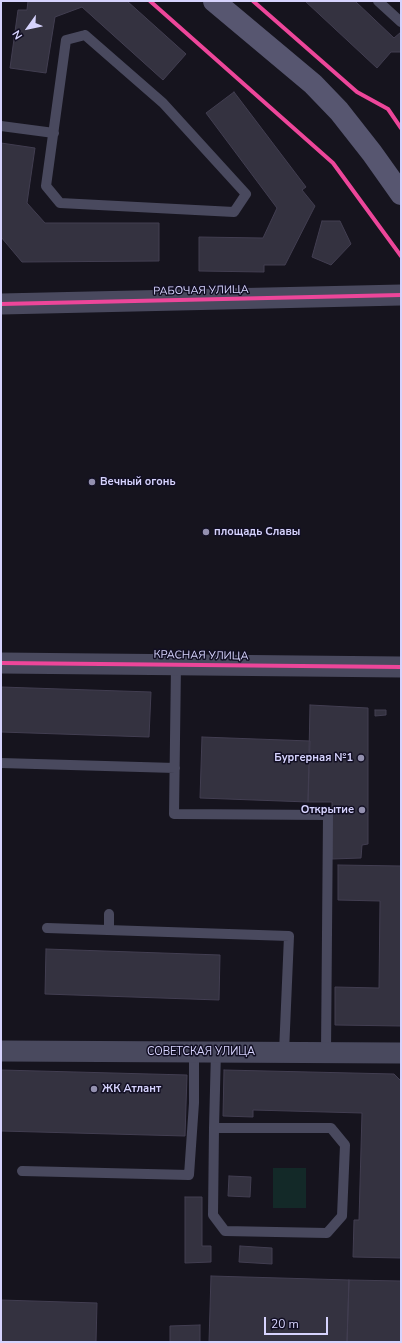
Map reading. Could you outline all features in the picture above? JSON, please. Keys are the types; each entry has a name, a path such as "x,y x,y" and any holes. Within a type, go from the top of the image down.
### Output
{"street":[{"path":"214,1 313,84 339,110 401,194"},
{"name":"РАБОЧАЯ УЛИЦА","path":"1,304 401,295"},
{"name":"КРАСНАЯ УЛИЦА","path":"1,663 401,667"},
{"name":"СОВЕТСКАЯ УЛИЦА","path":"1,1051 401,1053"}],"lane":[{"path":"378,1 401,22"},
{"path":"85,35 162,103 246,194 234,212 60,204 46,186 54,133 66,40 85,35"},
{"path":"1,126 54,133"},
{"path":"176,665 174,814 328,815 326,1052"},
{"path":"1,762 175,768"},
{"path":"109,914 109,930"},
{"path":"47,928 289,936 284,1052"},
{"path":"22,1171 189,1175 194,1103 194,1052"},
{"path":"214,1128 331,1128 345,1145 342,1216 327,1232 225,1230 212,1215 214,1128 216,1052"}],"green space":[{"path":"273,1168 306,1168 306,1208 273,1208"}],"building":[{"path":"28,1 127,1 186,54 163,80 82,7 55,17 46,73 10,68 18,10 27,10"},
{"path":"305,1 355,1 394,38 401,32 401,52 391,52 377,68"},
{"path":"234,92 306,187 302,190 315,206 285,265 264,265 264,272 199,271 199,237 263,238 277,208 206,113"},
{"path":"1,143 35,148 27,203 45,223 159,223 159,261 22,262 1,237"},
{"path":"322,221 340,221 351,244 331,265 312,257"},
{"path":"1,687 151,692 149,737 1,732"},
{"path":"310,705 368,708 368,844 362,845 361,858 332,859 332,802 308,802"},
{"path":"375,710 386,710 386,715 375,716"},
{"path":"202,737 310,741 308,802 200,798"},
{"path":"338,865 401,866 401,1026 335,1025 335,987 379,988 380,901 338,900"},
{"path":"46,949 220,955 219,1000 45,994"},
{"name":"ЖК Атлант","path":"1,1070 187,1075 185,1136 1,1131"},
{"path":"224,1070 394,1074 401,1081 401,1258 353,1257 354,1220 359,1220 362,1113 253,1110 253,1117 223,1116"},
{"path":"229,1176 251,1177 250,1197 228,1196"},
{"path":"185,1197 202,1197 202,1246 211,1246 211,1262 185,1263"},
{"path":"240,1246 272,1248 272,1264 239,1262"},
{"path":"211,1276 349,1280 347,1342 209,1342"},
{"path":"349,1280 401,1281 401,1342 347,1342"},
{"path":"1,1300 97,1303 96,1342 1,1342"},
{"path":"200,1325 200,1342 170,1342 170,1326"}],"cycle path":[{"path":"150,1 333,163 401,256"},
{"path":"253,1 357,92 388,109 401,128"},
{"path":"1,304 401,295"},
{"path":"1,663 401,667"}],"place":[{"name":"Вечный огонь","path":"92,482"},
{"name":"площадь Славы","path":"206,532"},
{"name":"Бургерная №1","path":"361,758"},
{"name":"Открытие","path":"362,810"},
{"name":"ЖК Атлант","path":"94,1089"}]}
